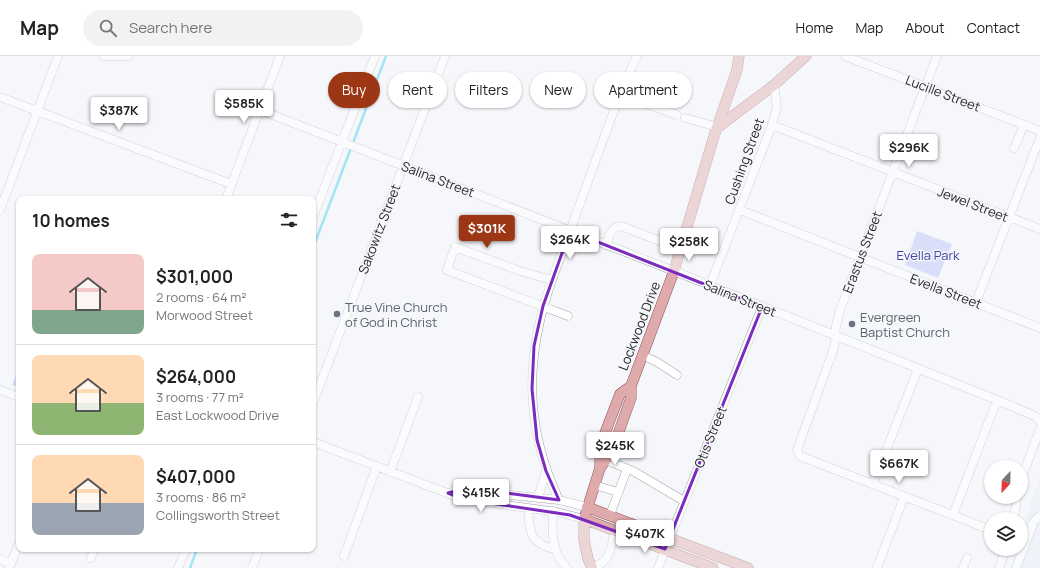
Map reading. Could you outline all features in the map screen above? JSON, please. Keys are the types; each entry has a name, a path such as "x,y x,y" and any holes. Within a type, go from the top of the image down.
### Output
{"main road":[{"name":"Lockwood Drive","path":"589,566 584,540 584,519 594,485 603,464 600,446 620,394 630,386 682,249 718,127 737,70 739,56"},
{"name":"Lockwood Drive","path":"737,70 747,56"},
{"path":"718,127 774,85 806,56"},
{"path":"587,507 748,568"},
{"path":"584,519 713,568"}],"street":[{"path":"0,210 58,56"},
{"path":"104,56 129,56"},
{"path":"227,196 280,56"},
{"path":"316,210 344,144 375,56"},
{"name":"Sakowitz Street","path":"316,395 446,56"},
{"path":"630,72 637,56"},
{"name":"Lucille Street","path":"845,56 1040,131"},
{"name":"Erastus Street","path":"873,484 800,456 796,450 834,348 840,310 937,56"},
{"name":"Cushing Street","path":"710,286 772,125 777,107 774,85"},
{"path":"0,97 232,184"},
{"path":"559,500 546,471 537,440 532,389 534,346 543,306 615,108"},
{"path":"658,108 677,115"},
{"name":"Salina Street","path":"260,110 344,144 674,271 835,337 997,400 1040,419"},
{"path":"685,118 718,127"},
{"name":"Jewel Street","path":"772,125 1040,229"},
{"path":"1014,148 1024,125"},
{"path":"976,302 1040,138"},
{"name":"Evella Street","path":"740,210 1040,328"},
{"path":"606,245 611,231 616,226 621,226 682,249"},
{"path":"552,280 520,271 455,247 447,270 568,316"},
{"name":"Otis Street","path":"658,568 669,537 762,307"},
{"path":"642,355 657,362 677,375"},
{"path":"918,369 873,484 984,527"},
{"path":"0,390 16,396"},
{"path":"390,472 418,397"},
{"path":"953,516 997,400"},
{"path":"1028,461 1040,428"},
{"path":"316,443 463,499 553,512 584,519"},
{"path":"603,464 626,469 684,501"},
{"path":"344,556 377,466"},
{"path":"610,515 626,469"},
{"path":"538,498 546,471"},
{"path":"594,485 618,492"},
{"path":"448,493 467,488 559,500 587,507"},
{"path":"877,568 904,497"},
{"path":"528,509 534,539 541,546 554,549"},
{"path":"553,512 552,532 554,549 567,568"},
{"path":"1016,568 1034,521 1040,516"},
{"path":"589,566 603,563 609,557 615,530"},
{"path":"0,559 10,566 16,551"},
{"path":"91,558 93,552"},
{"path":"178,568 185,552"},
{"path":"252,568 258,552"},
{"path":"999,568 1003,556"},
{"path":"963,568 967,558"}],"highlighted area":[{"path":"570,231 762,307 665,549 570,515 463,499 448,493 467,488 559,500 546,471 537,440 532,389 534,346 543,306"}],"shaded area":[{"path":"1040,475 1040,568 1010,568 1014,556 1028,556 1028,512"}],"green space":[{"name":"Evella Park","path":"917,231 952,244 938,278 905,265"},
{"path":"16,375 16,386 12,385"}],"waterway":[{"path":"316,240 386,56"},
{"path":"190,568 196,552"}],"place":[{"name":"True Vine Church of God in Christ","path":"337,314"},
{"name":"Evergreen Baptist Church","path":"852,324"}]}
